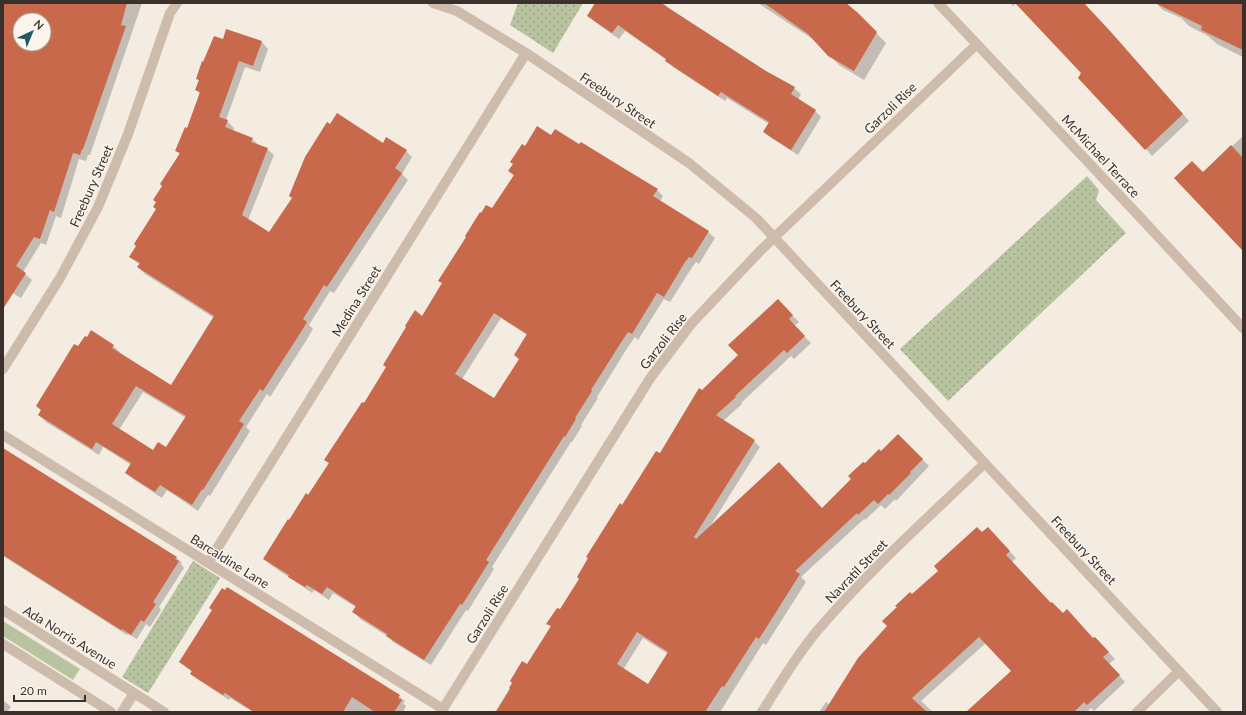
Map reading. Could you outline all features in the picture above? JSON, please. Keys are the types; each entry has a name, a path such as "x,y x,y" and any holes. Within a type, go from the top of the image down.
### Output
{"street":[{"name":"Freebury Street","path":"3,369 60,278 98,208 128,134 170,12 177,3"},
{"name":"Freebury Street","path":"433,3 457,11 526,53 690,163 756,218 1217,712"},
{"name":"McMichael Terrace","path":"938,3 1243,328"},
{"name":"Garzoli Rise","path":"442,711 651,377 692,324 760,251 977,44"},
{"name":"Medina Street","path":"208,563 526,53"},
{"name":"Barcaldine Lane","path":"3,434 442,711"},
{"name":"Navratil Street","path":"762,712 796,658 816,632 861,583 985,463"},
{"name":"Ada Norris Avenue","path":"3,610 164,712"},
{"path":"3,644 111,712"},
{"path":"1137,712 1179,671"},
{"path":"122,712 134,693"}],"green space":[{"path":"518,3 583,3 553,53 510,25"},
{"path":"1087,176 1099,190 1096,200 1126,233 948,401 900,349"},
{"path":"193,561 220,578 148,693 122,677"},
{"path":"3,621 80,669 73,680 3,636"}],"building":[{"path":"3,3 127,3 121,25 126,26 83,149 80,155 73,153 54,212 50,210 40,239 34,237 16,266 26,273 3,309"},
{"path":"595,3 661,3 766,71 795,87 791,94 816,110 791,150 763,132 769,122 721,92 718,96 665,61 666,59 618,25 612,33 587,16"},
{"path":"764,3 846,3 877,32 854,71 828,56 808,34"},
{"path":"1015,3 1084,3 1183,114 1145,150 1078,78 1081,73"},
{"path":"1155,3 1243,3 1243,50 1201,30 1202,26"},
{"path":"226,29 262,41 253,66 239,61 219,117 228,120 225,127 253,138 251,142 268,148 242,215 269,232 292,198 289,196 305,157 327,122 330,124 337,113 383,143 386,137 407,150 395,168 402,173 327,287 324,285 303,319 307,322 263,391 260,389 239,421 244,424 192,505 160,485 155,492 125,473 131,463 96,442 92,449 38,415 41,410 36,406 74,344 78,346 85,336 87,337 91,330 114,345 112,348 171,385 214,316 137,267 140,263 129,257 136,246 134,244 156,209 153,207 156,202 153,200 162,186 160,184 180,153 175,151 185,127 187,128 200,92 195,90 199,80 196,79 202,61 203,62 214,36 223,39","holes":["136,386 186,416 166,447 158,442 153,450 112,424"]},
{"path":"537,126 551,135 555,129 579,144 581,142 658,189 653,196 709,231 692,258 689,257 685,262 664,297 657,293 632,334 628,332 620,344 591,390 592,391 565,437 564,436 486,560 489,562 462,605 460,604 424,660 352,612 356,606 327,587 322,594 307,585 305,587 263,559 288,519 289,520 306,493 308,495 329,463 324,460 362,402 364,403 386,367 383,365 415,310 422,316 442,283 438,281 480,212 481,213 486,205 492,208 514,175 508,171 513,164 510,162 522,144 525,146","holes":["494,313 527,334 514,355 519,359 494,398 455,374"]},
{"path":"1231,145 1243,158 1243,251 1174,178 1192,161 1203,172"},
{"path":"778,299 793,315 789,319 805,336 787,353 784,350 716,415 755,440 694,537 696,539 779,462 822,508 851,479 848,476 863,462 865,463 879,449 881,451 898,434 923,459 889,495 888,494 878,504 874,500 858,515 857,513 795,571 800,574 759,639 756,637 724,687 722,686 705,712 496,712 510,689 509,688 512,683 510,681 522,661 527,664 551,626 546,624 557,608 560,609 579,579 577,577 588,558 586,557 620,503 622,505 656,451 660,453 699,388 702,390 738,355 728,345","holes":["637,632 668,652 648,684 617,664"]},
{"path":"3,448 177,557 175,559 179,561 153,602 156,604 144,622 141,620 131,635 3,555"},
{"path":"977,527 982,532 988,527 1010,551 1006,555 1051,603 1052,602 1063,613 1067,609 1093,638 1095,637 1109,652 1103,657 1120,675 1087,705 1084,702 1074,712 966,712 1011,671 979,637 912,698 927,712 824,712 858,658 887,626 882,621 910,592 912,594 938,571 934,566"},
{"path":"227,587 400,695 398,698 402,700 394,712 375,712 352,697 343,712 254,712 225,693 223,695 190,674 192,671 179,662 212,610 209,608 222,588 225,590"}]}
